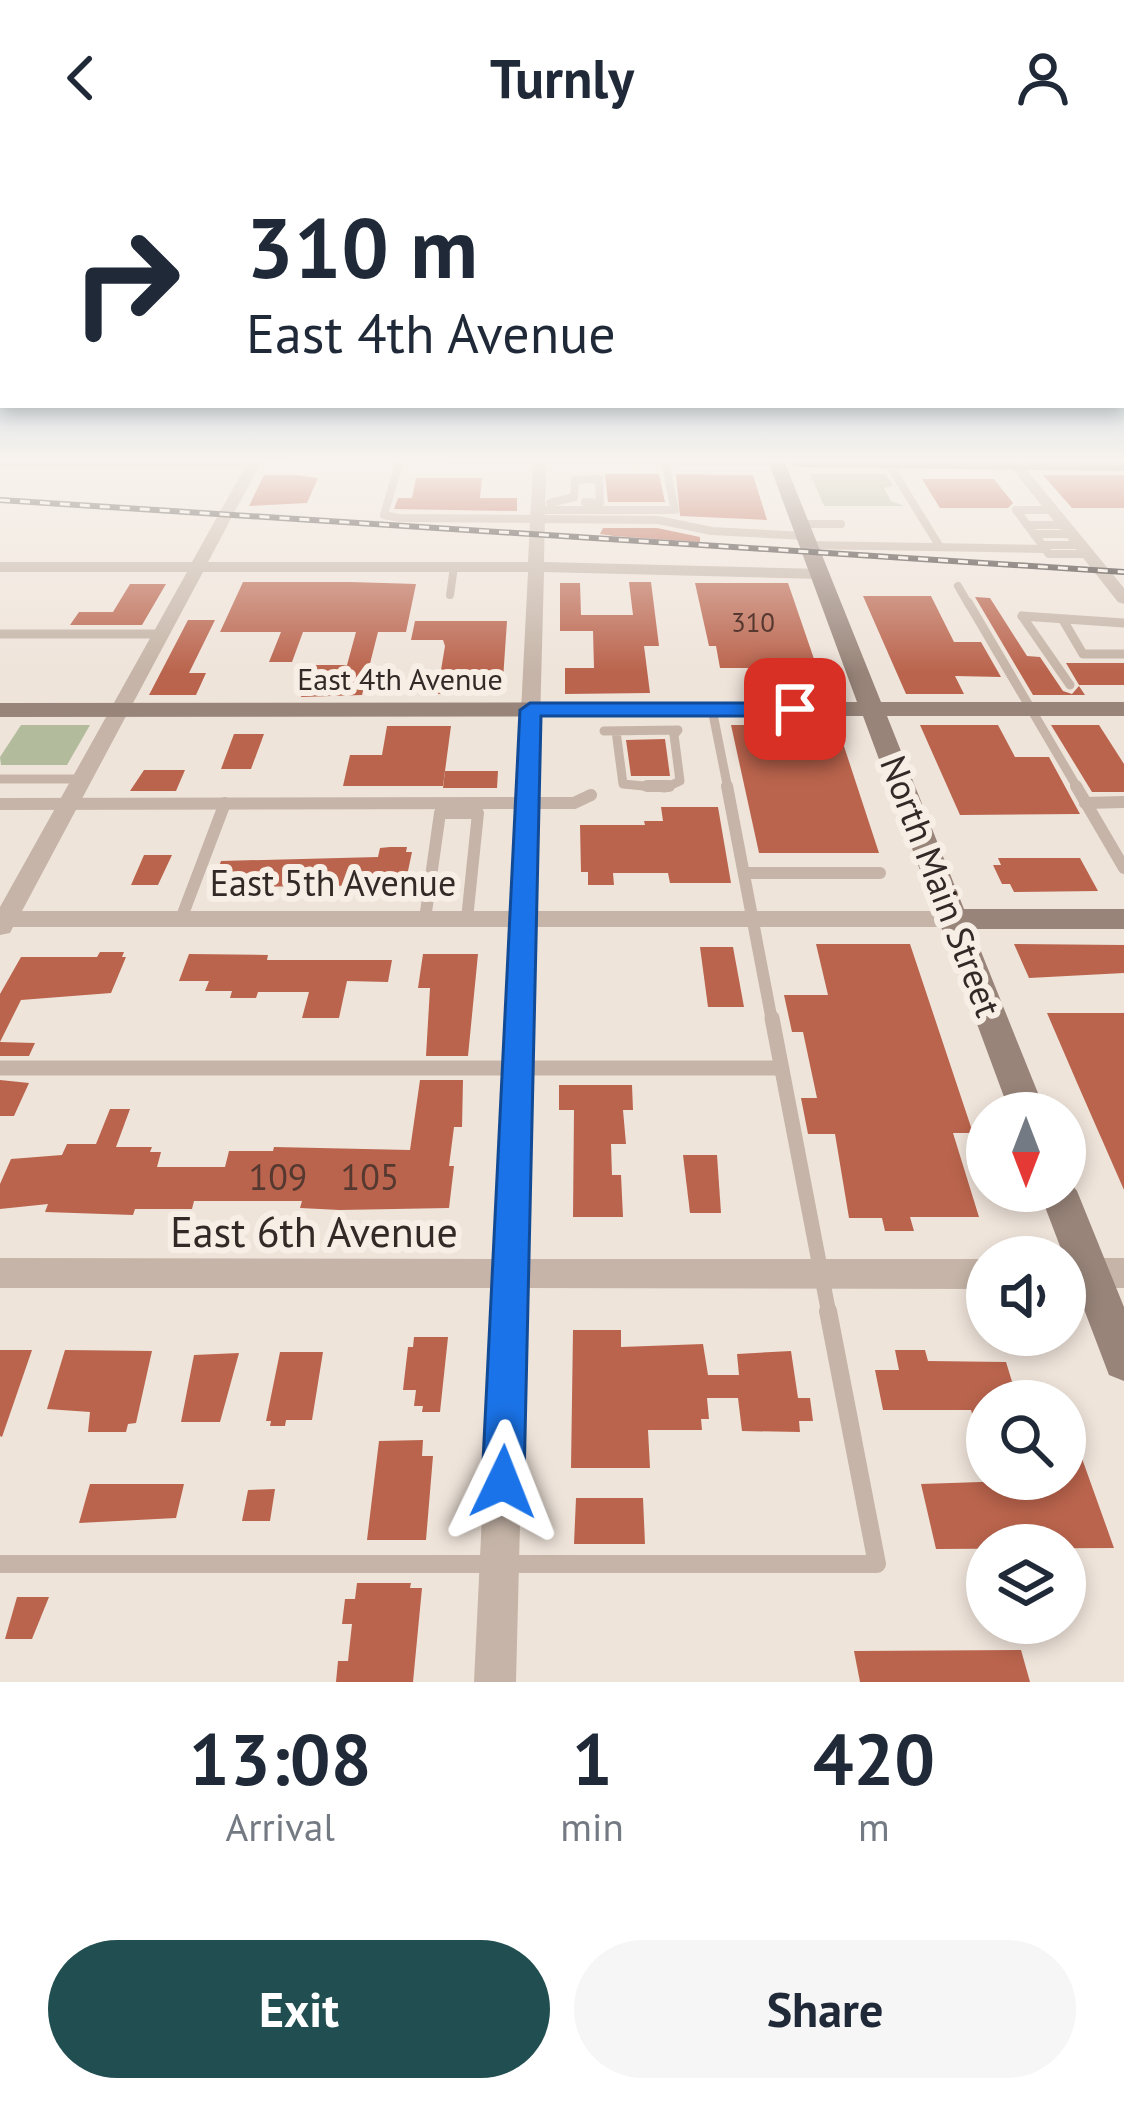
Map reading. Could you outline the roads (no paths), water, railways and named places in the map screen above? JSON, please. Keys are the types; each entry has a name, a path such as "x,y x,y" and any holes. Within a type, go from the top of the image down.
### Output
{"main road":[{"name":"North Main Street","path":"803,529 1020,1092"},
{"name":"East 4th Avenue","path":"0,710 1030,710 1078,696 1124,710"},
{"path":"953,919 1124,919"},
{"path":"1067,1212 1124,1360"}],"street":[{"path":"2,922 219,529"},
{"path":"495,1682 539,529"},
{"path":"1067,529 1124,599"},
{"path":"0,567 536,567 820,574"},
{"name":"East 5th Avenue","path":"2,922 953,919"},
{"name":"East 6th Avenue","path":"0,1273 966,1274"}],"lane":[{"path":"703,529 940,547 1044,547 1076,540"},
{"path":"805,535 824,529"},
{"path":"929,529 940,547"},
{"path":"1031,530 1044,547"},
{"path":"1031,530 1076,540"},
{"path":"450,595 454,567"},
{"path":"958,586 1124,868"},
{"path":"1078,696 1022,616 1124,622"},
{"path":"1063,620 1083,654 1124,654"},
{"path":"0,634 160,634"},
{"path":"0,1564 877,1564 712,710"},
{"path":"610,730 678,730 674,735 680,781 647,789 622,784 610,730"},
{"path":"0,779 82,779"},
{"path":"0,804 574,803 591,795"},
{"path":"1085,802 1124,802"},
{"path":"182,919 225,803"},
{"path":"425,919 440,813 478,813 466,919"},
{"path":"744,873 880,873"},
{"path":"0,1068 781,1068"}],"railway":[{"path":"456,529 1124,572"}]}
